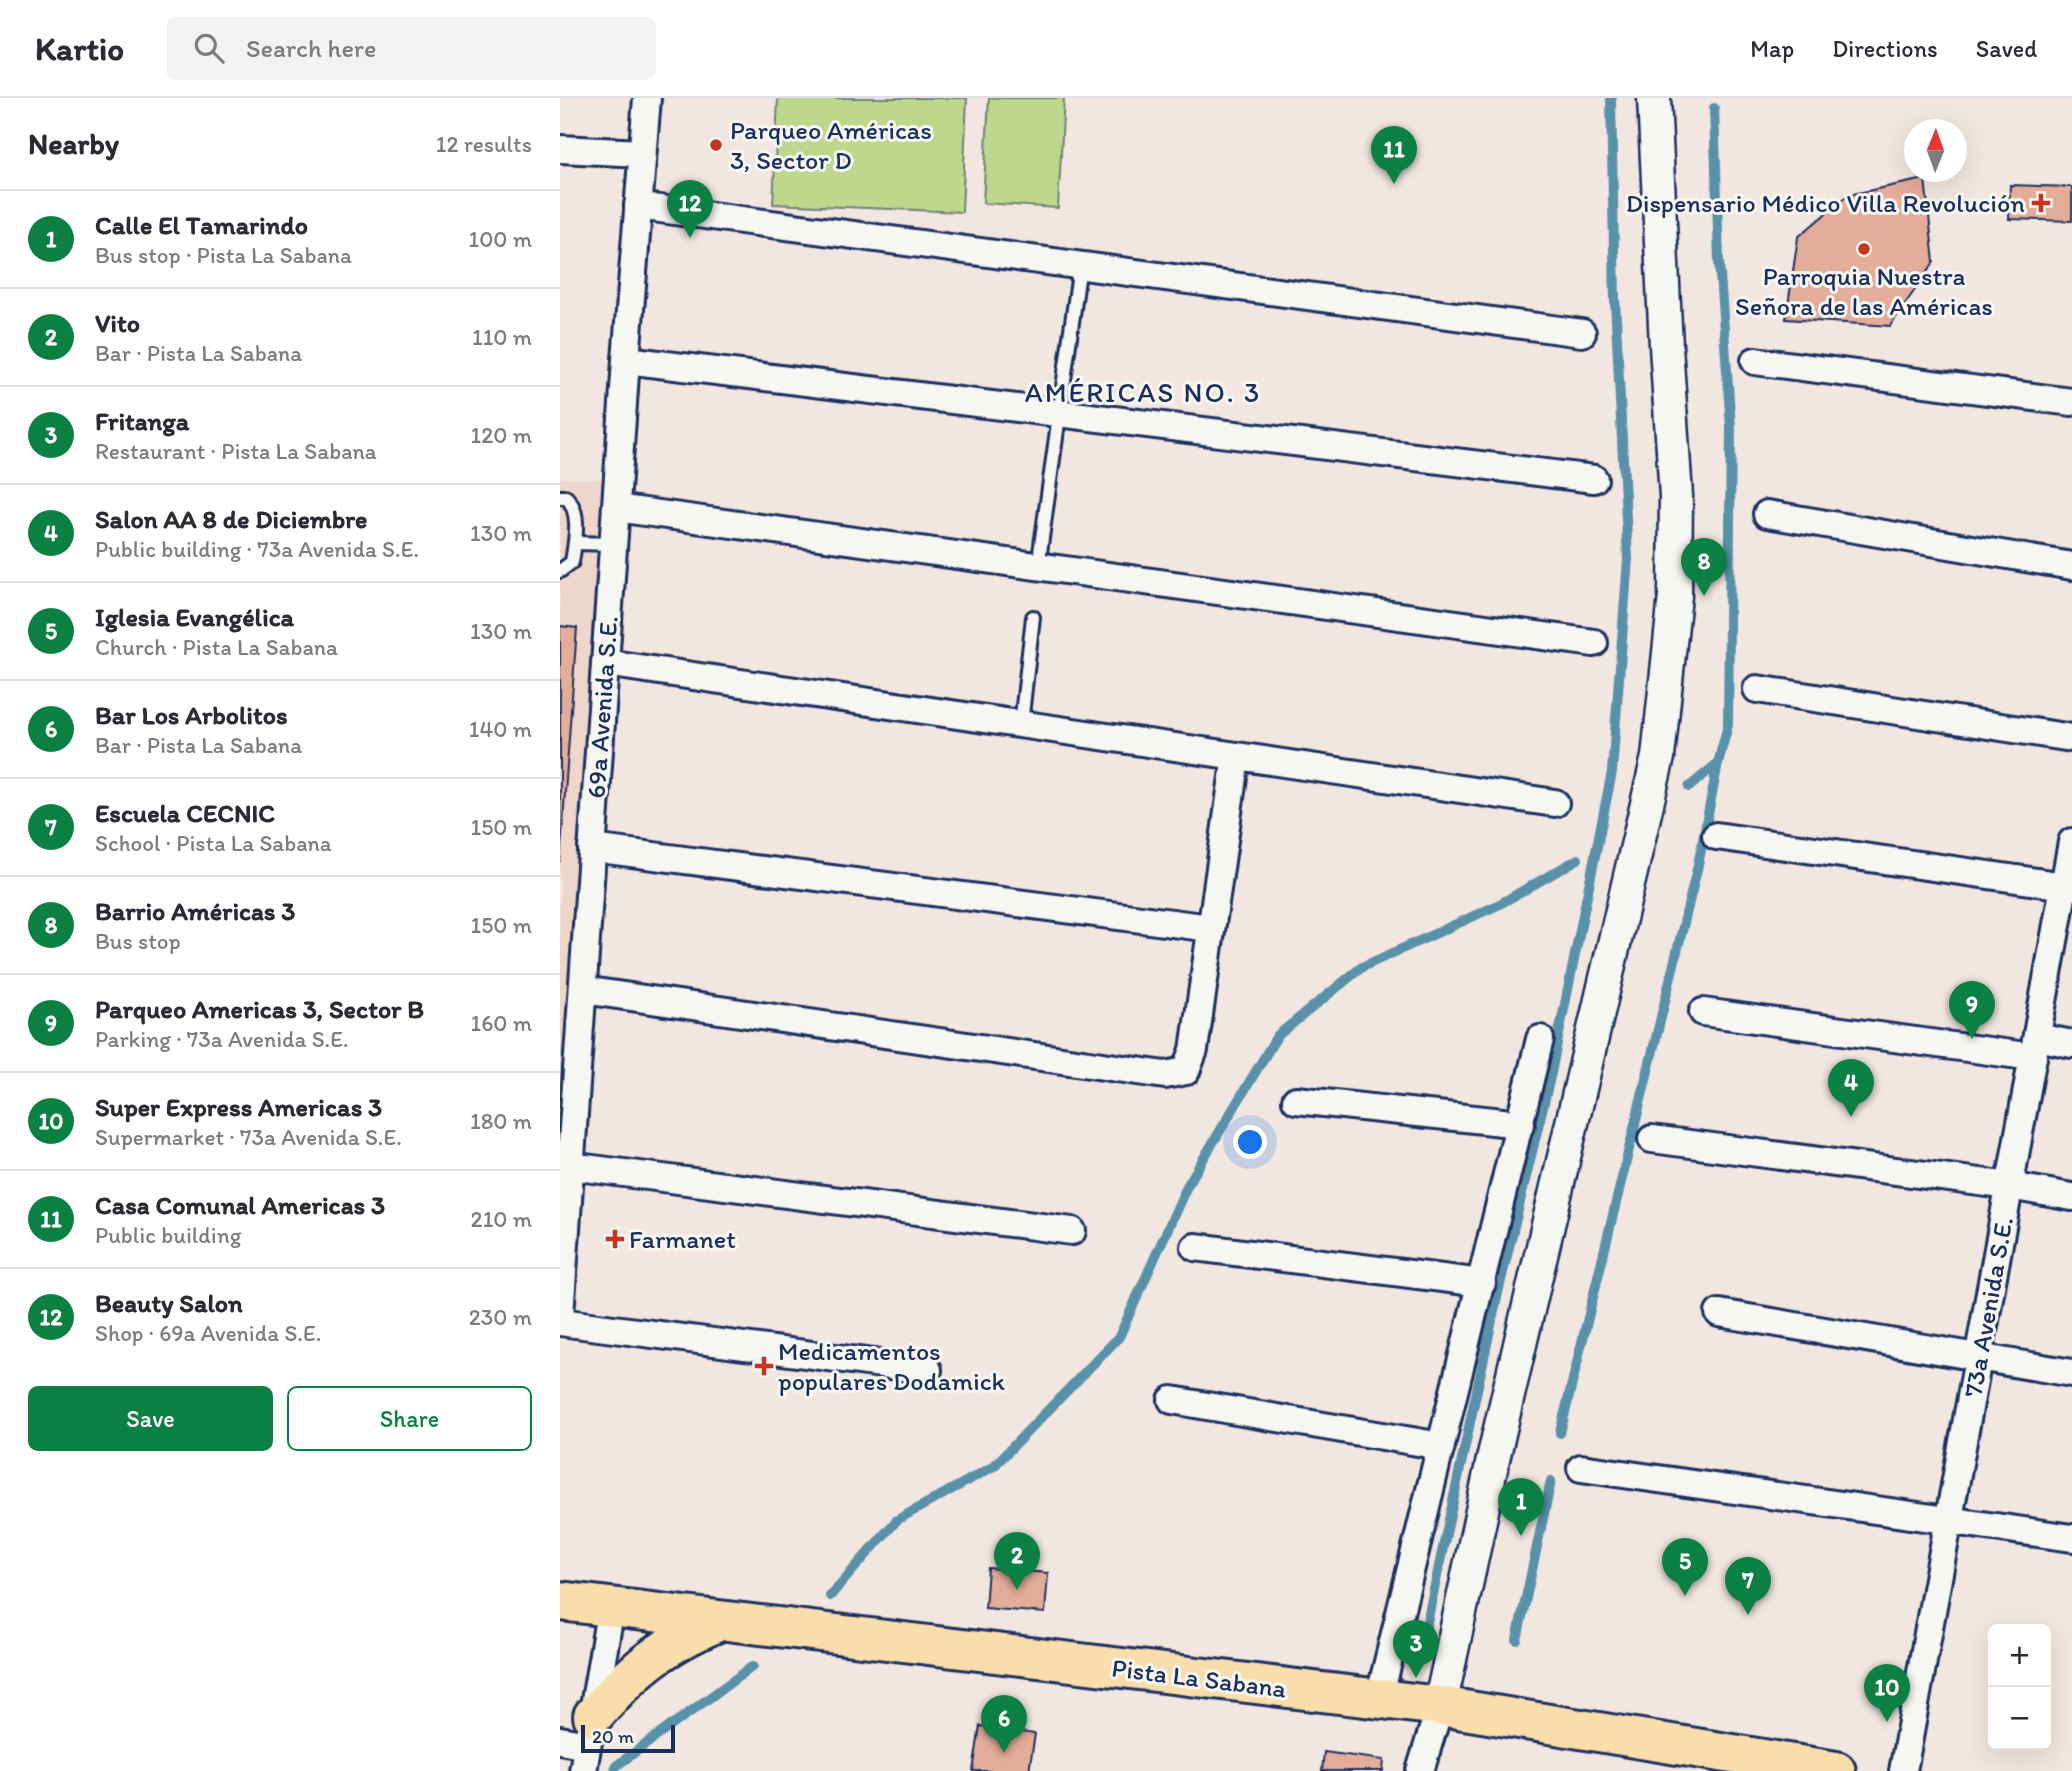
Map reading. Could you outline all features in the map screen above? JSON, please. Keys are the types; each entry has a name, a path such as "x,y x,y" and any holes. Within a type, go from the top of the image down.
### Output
{"main road":[{"name":"Pista La Sabana","path":"560,1601 1440,1706 1836,1771"},
{"path":"590,1730 620,1685 650,1658 683,1636 720,1620"}],"street":[{"name":"69a Avenida S.E.","path":"560,1317 562,1253 647,98"},
{"path":"1420,1771 1440,1706 1501,1427 1658,757 1675,596 1676,496 1654,98"},
{"path":"560,149 642,153"},
{"path":"638,206 1582,333"},
{"path":"626,360 1594,479"},
{"path":"1755,360 2072,402"},
{"path":"616,508 1594,643"},
{"path":"1767,514 2072,566"},
{"path":"605,663 1555,803"},
{"path":"1757,689 2072,738"},
{"path":"583,990 1165,1075 1186,1071 1194,1050 1236,756"},
{"path":"1716,836 2068,887"},
{"name":"73a Avenida S.E.","path":"1903,1771 2035,1047 2068,887 2072,842"},
{"path":"592,848 1211,928"},
{"path":"1703,1012 2035,1047 2072,1044"},
{"path":"1379,1699 1541,1039"},
{"path":"1296,1100 1521,1124"},
{"path":"1652,1139 2010,1186 2072,1197"},
{"path":"570,1166 1072,1231"},
{"path":"1195,1247 1482,1283"},
{"path":"1719,1313 2072,1373"},
{"path":"560,1322 928,1370"},
{"path":"1172,1400 1441,1446"},
{"path":"1581,1468 2072,1538"},
{"path":"583,1771 611,1607"},
{"path":"560,1740 590,1730"}],"lane":[{"path":"1038,567 1080,265"},
{"path":"560,497 566,497 575,510 572,562 560,571"},
{"path":"575,543 614,544"},
{"path":"1020,724 1033,617"}],"shaded area":[{"path":"560,478 617,480 560,1283"}],"green space":[{"path":"778,98 967,98 962,212 773,204"},
{"path":"989,98 1064,98 1058,208 983,203"}],"building":[{"name":"Parroquia Nuestra Señora de las Américas","path":"1911,182 1925,182 1934,262 1890,326 1786,319 1798,237 1848,195"},
{"name":"Dispensario Médico Villa Revolución","path":"2010,185 2072,187 2072,221 2009,219"},
{"path":"560,626 577,628 560,862"},
{"path":"988,1568 1048,1573 1045,1613 985,1608"},
{"path":"980,1726 1035,1734 1029,1771 973,1771"},
{"path":"1324,1752 1384,1760 1383,1771 1322,1771"}],"waterway":[{"path":"1421,1650 1497,1297 1551,1073 1612,772 1628,559 1615,300 1611,98"},
{"path":"1689,787 1718,763 1728,725 1731,427 1719,261 1714,108"},
{"path":"1560,1433 1698,865 1718,763"},
{"path":"830,1596 897,1520 994,1466 1119,1337 1187,1186 1277,1036 1362,967 1498,905 1578,859"},
{"path":"1517,1640 1551,1481"},
{"path":"615,1771 616,1766 753,1666"}],"place":[{"name":"Parqueo Américas 3, Sector D","path":"716,145"},
{"name":"Casa Comunal Americas 3","path":"1394,184"},
{"name":"Dispensario Médico Villa Revolución","path":"2041,203"},
{"name":"Beauty Salon","path":"690,238"},
{"name":"Parroquia Nuestra Señora de las Américas","path":"1864,249"},
{"name":"Barrio Américas 3","path":"1704,596"},
{"name":"Parqueo Americas 3, Sector B","path":"1972,1039"},
{"name":"Salon AA 8 de Diciembre","path":"1851,1117"},
{"name":"Farmanet","path":"615,1239"},
{"name":"Medicamentos populares Dodamick","path":"764,1366"},
{"name":"Calle El Tamarindo","path":"1521,1536"},
{"name":"Vito","path":"1017,1590"},
{"name":"Iglesia Evangélica","path":"1685,1596"},
{"name":"Escuela CECNIC","path":"1748,1615"},
{"name":"Fritanga","path":"1416,1678"},
{"name":"Super Express Americas 3","path":"1887,1722"},
{"name":"Bar Los Arbolitos","path":"1004,1753"}],"district":[{"name":"AMÉRICAS NO. 3","path":"1143,392"}]}
